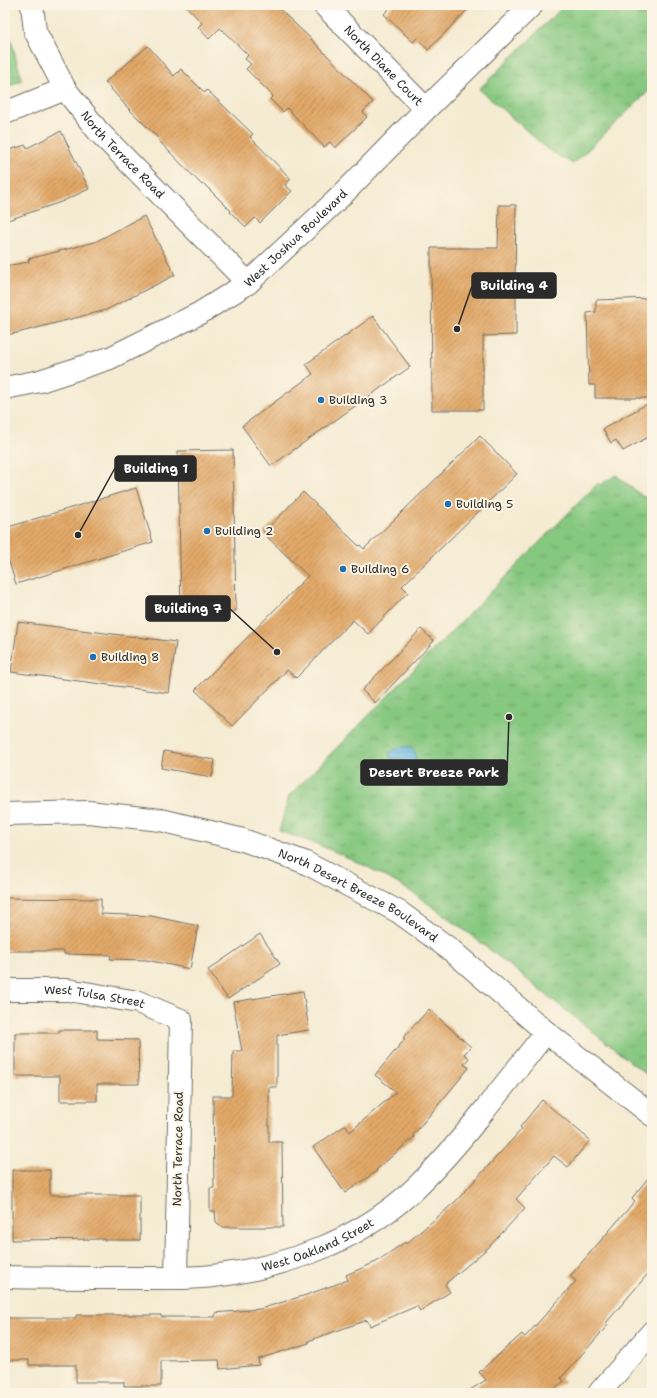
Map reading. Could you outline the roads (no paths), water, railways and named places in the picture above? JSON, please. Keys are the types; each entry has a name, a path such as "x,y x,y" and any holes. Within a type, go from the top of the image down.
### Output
{"street":[{"name":"North Terrace Road","path":"32,5 35,31 65,88 98,131 248,283"},
{"name":"North Diane Court","path":"324,5 426,109"},
{"name":"West Joshua Boulevard","path":"5,388 40,381 110,358 200,313 248,283 342,195 426,109 532,5"},
{"path":"5,113 65,88"},
{"name":"North Desert Breeze Boulevard","path":"5,814 88,812 161,820 243,840 304,862 399,912 451,950 546,1032 652,1115"},
{"name":"West Tulsa Street","path":"5,990 68,990 138,1002 181,1020"},
{"name":"North Terrace Road","path":"176,1278 181,1020"},
{"name":"West Oakland Street","path":"5,1278 176,1278 211,1276 246,1271 277,1264 306,1254 333,1242 364,1226 388,1210 409,1194 438,1166 546,1032"},
{"path":"599,1393 649,1343"}],"water":[{"path":"403,747 413,748 417,767 410,769 405,761 397,758 391,759 389,755 391,752"}],"place":[{"name":"Building 4","path":"457,329"},
{"name":"Building 3","path":"321,400"},
{"name":"Building 5","path":"448,504"},
{"name":"Building 2","path":"207,531"},
{"name":"Building 1","path":"78,535"},
{"name":"Building 6","path":"343,569"},
{"name":"Building 7","path":"277,652"},
{"name":"Building 8","path":"93,657"},
{"name":"Desert Breeze Park","path":"509,717"}]}
